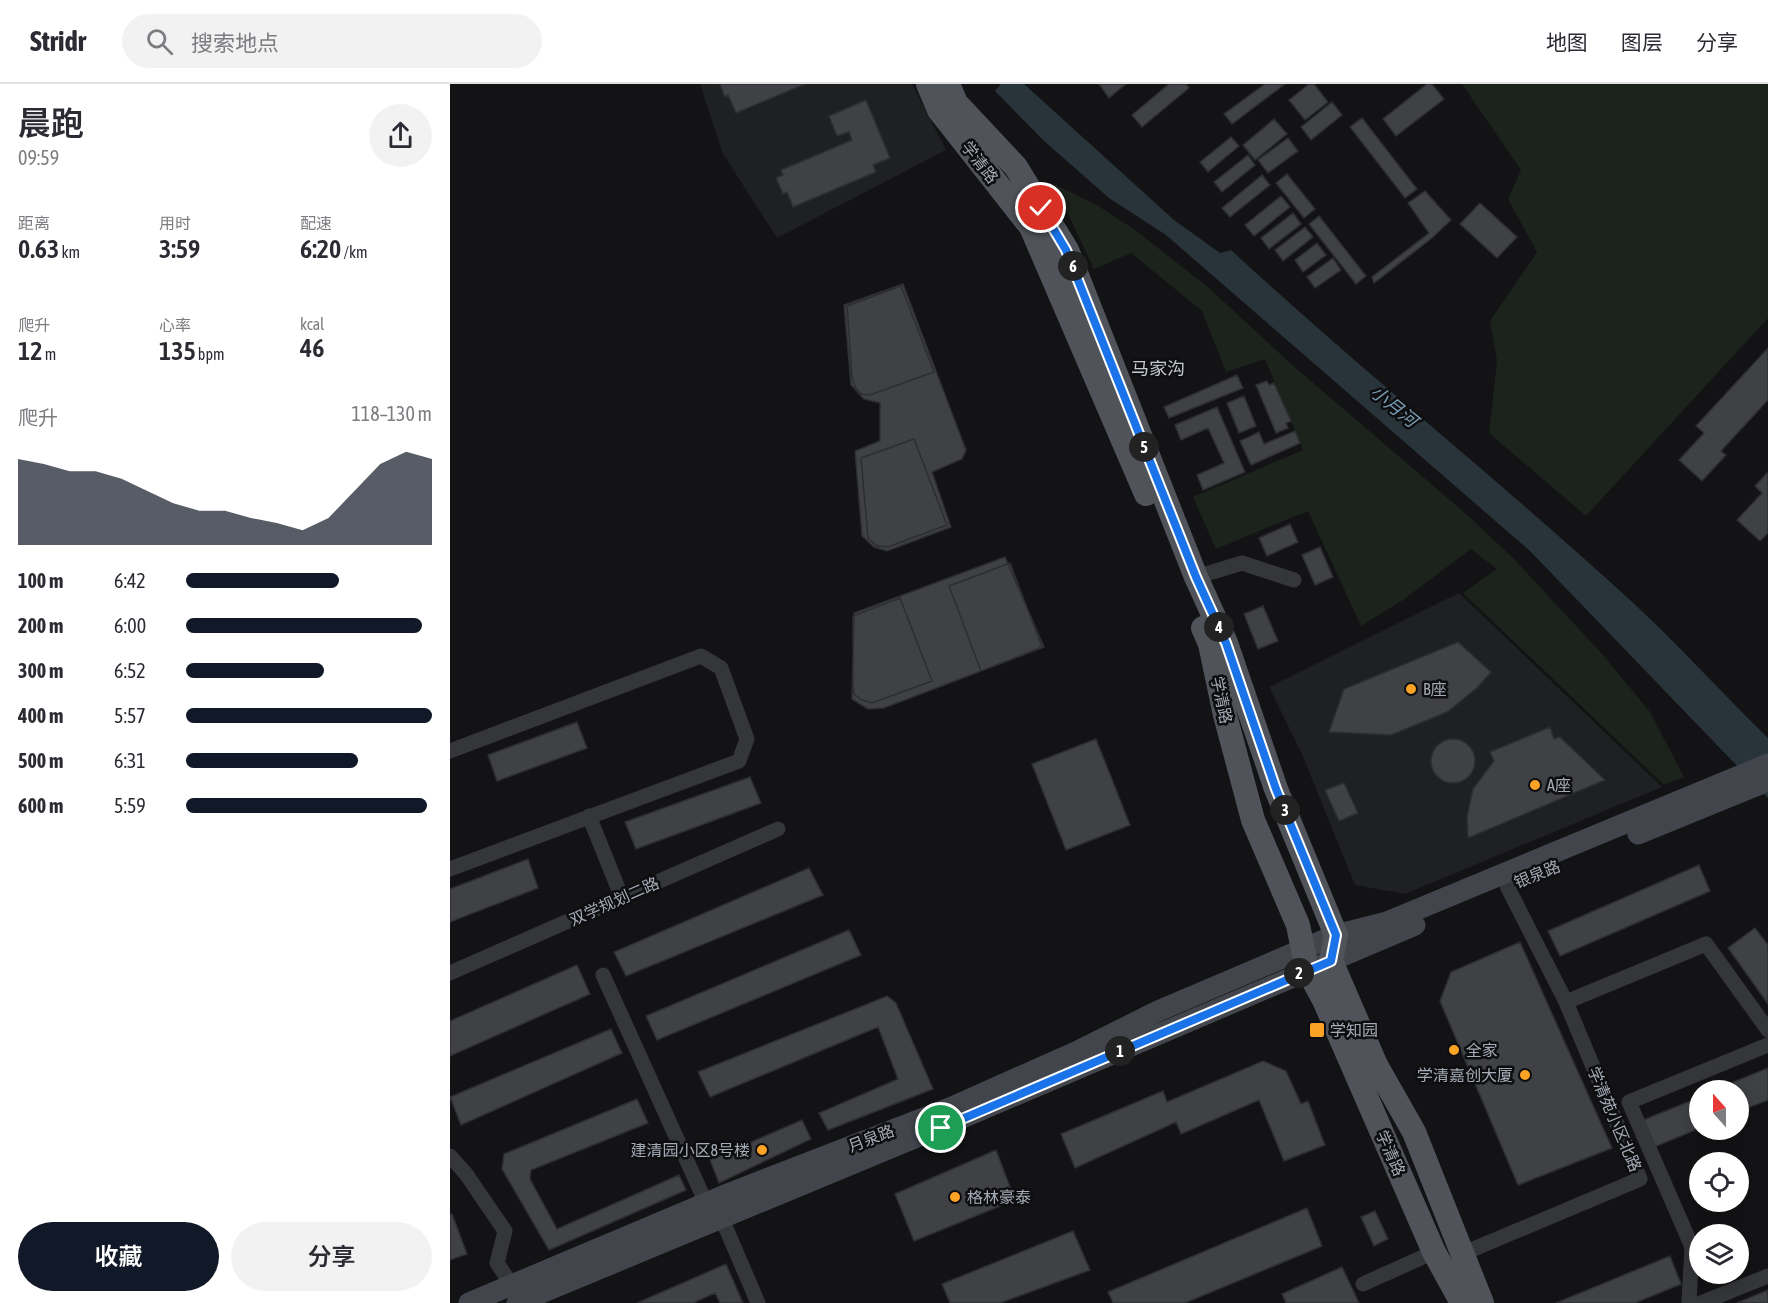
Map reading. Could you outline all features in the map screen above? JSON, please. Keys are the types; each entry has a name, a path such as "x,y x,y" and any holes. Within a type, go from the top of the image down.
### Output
{"main road":[{"name":"学清路","path":"928,84 939,110 1031,227 1210,644 1225,715 1253,820 1298,925 1304,960 1324,1000 1434,1252 1478,1299"},
{"name":"学清路","path":"948,84 956,103 1016,167 1066,250 1196,577 1226,643 1276,789 1336,935"},
{"name":"银泉路","path":"1304,960 1331,961 1720,793 1768,764"},
{"name":"银泉路","path":"1304,960 1336,935 1387,922 1720,793 1768,781"},
{"path":"1331,961 1336,935"},
{"name":"月泉路","path":"514,1294 706,1203 951,1107 1080,1050 1156,1012 1304,960"},
{"name":"月泉路","path":"469,1303 514,1294 722,1219 941,1128 1304,960"},
{"name":"学清路","path":"1331,961 1376,1065 1414,1132 1464,1253 1478,1299"}],"street":[{"path":"1196,577 1242,563 1294,580"},
{"path":"450,751 701,656 721,668 747,739 738,761 450,868"},
{"path":"589,816 622,898"},
{"name":"双学规划二路","path":"450,973 778,829"},
{"name":"学清苑小区北路","path":"1464,1253 1640,1179 1566,1002 1507,886"},
{"path":"1566,1002 1706,944 1768,1030"},
{"path":"603,975 706,1203"},
{"path":"1689,1303 1692,1247 1629,1102 1768,1045"},
{"path":"450,1156 466,1173 505,1231 497,1263 514,1294"},
{"path":"722,1219 758,1303"},
{"path":"1363,1284 1434,1252"},
{"path":"1701,1303 1768,1276"}],"shaded area":[{"path":"700,84 912,84 946,150 777,238 723,154"},
{"path":"1462,84 1768,84 1768,318 1586,516 1489,433 1497,361 1490,321 1537,252 1508,199 1521,170"},
{"path":"1054,184 1095,204 1134,229 1209,288 1290,363 1464,512 1515,560 1603,655 1650,712 1684,777 1664,785 1463,593 1497,569 1471,549 1403,600 1361,626 1308,511 1216,549 1193,497 1303,450 1265,359 1226,372 1202,311 1131,253 1094,269"},
{"path":"1459,593 1662,787 1405,894 1355,885 1301,752 1269,687"}],"water":[{"name":"小月河","path":"1001,84 1024,84 1174,220 1220,253 1231,250 1630,600 1768,738 1768,798 1530,551 1166,235 1109,198 1043,140 995,91"}],"building":[{"path":"805,84 736,113 728,95 725,97 720,85"},
{"path":"1099,84 1126,84 1109,98"},
{"path":"1169,84 1186,84 1189,88 1142,127 1132,115"},
{"path":"1265,84 1285,84 1232,124 1224,114"},
{"path":"1309,84 1314,84 1328,102 1305,120 1289,100"},
{"path":"1427,84 1432,84 1444,99 1396,136 1383,119"},
{"path":"866,100 890,158 873,165 876,172 793,207 787,192 783,194 776,178 783,175 781,170 852,140 849,132 837,136 829,116"},
{"path":"1332,102 1342,115 1311,140 1301,127"},
{"path":"1362,118 1417,189 1405,198 1350,127"},
{"path":"1274,119 1287,134 1255,160 1243,145"},
{"path":"1231,137 1239,146 1208,172 1200,162"},
{"path":"1288,138 1298,151 1268,173 1258,160"},
{"path":"1248,155 1255,165 1222,192 1214,182"},
{"path":"1287,174 1315,209 1304,218 1276,183"},
{"path":"1262,175 1270,185 1230,217 1222,208"},
{"path":"1425,191 1451,220 1432,238 1374,283 1372,277 1429,233 1408,203"},
{"path":"1281,196 1290,207 1254,236 1245,225"},
{"path":"1480,203 1517,237 1497,258 1460,224"},
{"path":"1293,213 1301,224 1269,249 1261,238"},
{"path":"1319,216 1366,276 1356,284 1309,224"},
{"path":"1305,227 1313,237 1283,261 1275,250"},
{"path":"1317,243 1326,255 1303,272 1295,260"},
{"path":"1333,258 1341,270 1315,288 1307,277"},
{"path":"903,284 966,450 962,459 932,472 951,527 887,551 874,547 862,536 855,451 880,441 880,403 864,399 851,385 844,305"},
{"path":"901,286 934,372 870,395 861,394 855,387 852,377 847,306"},
{"path":"1768,348 1768,400 1721,451 1726,455 1702,481 1679,460 1704,433 1696,426"},
{"path":"1237,375 1243,388 1169,418 1164,407"},
{"path":"1267,381 1269,385 1274,383 1291,421 1286,423 1288,428 1276,433 1256,385"},
{"path":"1244,396 1256,426 1239,433 1227,403"},
{"path":"1217,407 1245,472 1203,490 1197,475 1224,463 1208,428 1181,440 1175,425"},
{"path":"1295,431 1300,443 1251,465 1240,441 1259,432 1264,444"},
{"path":"914,439 947,525 888,547 877,546 868,538 861,458"},
{"path":"1768,472 1768,533 1760,541 1737,520 1762,493 1755,486"},
{"path":"1290,524 1298,542 1267,556 1259,538"},
{"path":"1320,547 1333,577 1315,585 1302,555"},
{"path":"1005,557 1044,647 884,708 868,709 852,699 854,613"},
{"path":"1010,563 1042,647 981,671 949,586"},
{"path":"900,598 932,681 872,703 862,700 854,694 853,685 853,616"},
{"path":"1263,606 1278,641 1258,649 1244,614"},
{"name":"B座","path":"1458,642 1491,672 1477,688 1447,712 1391,735 1329,732 1344,689"},
{"path":"577,722 587,748 497,781 488,755"},
{"name":"A座","path":"1550,727 1554,739 1560,737 1605,780 1468,838 1467,817 1473,789 1494,761 1490,752"},
{"path":"1096,739 1130,825 1066,850 1032,764"},
{"path":"1453,739 1468,746 1475,761 1468,776 1453,783 1438,776 1431,761 1438,746"},
{"path":"750,777 761,803 636,849 625,822"},
{"path":"1344,783 1358,813 1339,821 1325,790"},
{"path":"528,859 538,888 450,922 450,889"},
{"path":"1699,865 1710,891 1560,956 1548,931"},
{"path":"809,868 823,895 626,976 614,952"},
{"path":"1755,928 1768,945 1768,1004 1728,948"},
{"path":"849,930 861,955 657,1040 646,1016"},
{"name":"学清嘉创大厦","path":"1520,942 1612,1148 1518,1185 1440,1001 1451,972"},
{"path":"577,965 590,994 450,1056 450,1021"},
{"path":"887,996 896,1003 933,1089 828,1130 819,1113 898,1079 878,1027 710,1097 698,1072"},
{"path":"611,1029 622,1053 461,1125 450,1097"},
{"path":"1263,1061 1286,1071 1301,1104 1308,1101 1325,1145 1284,1161 1259,1100 1181,1134 1176,1122 1075,1168 1061,1134 1163,1091 1167,1102"},
{"path":"1768,1068 1768,1100 1749,1108 1749,1080 1739,1080"},
{"path":"637,1099 648,1123 531,1170 530,1179 557,1229 679,1175 686,1190 549,1250 502,1169 504,1154"},
{"path":"1689,1101 1689,1133 1652,1148 1641,1121"},
{"name":"建清园小区8号楼","path":"802,1120 811,1139 719,1183 710,1160"},
{"name":"格林豪泰","path":"996,1150 1015,1200 914,1241 895,1194"},
{"path":"1307,1208 1322,1246 1185,1303 1113,1303 1108,1292"},
{"path":"1375,1211 1388,1239 1374,1246 1361,1217"},
{"path":"452,1214 467,1254 450,1260 450,1215"},
{"path":"1073,1231 1090,1270 1000,1303 950,1303 942,1284"},
{"path":"1670,1256 1681,1284 1635,1303 1556,1303"},
{"path":"726,1264 743,1303 720,1303 715,1293 693,1303 637,1303"},
{"path":"1342,1267 1359,1303 1286,1303 1282,1294"},
{"path":"1768,1290 1768,1303 1737,1303"}],"place":[{"name":"B座","path":"1411,689"},
{"name":"A座","path":"1535,785"},
{"name":"学知园","path":"1317,1030"},
{"name":"全家","path":"1454,1050"},
{"name":"学清嘉创大厦","path":"1525,1075"},
{"name":"建清园小区8号楼","path":"762,1150"},
{"name":"格林豪泰","path":"955,1197"}],"district":[{"name":"马家沟","path":"1158,368"}],"route":[{"path":"941,1128 1307,969 1331,961 1336,935 1276,789 1226,643 1196,577 1066,250 1041,208"}]}
